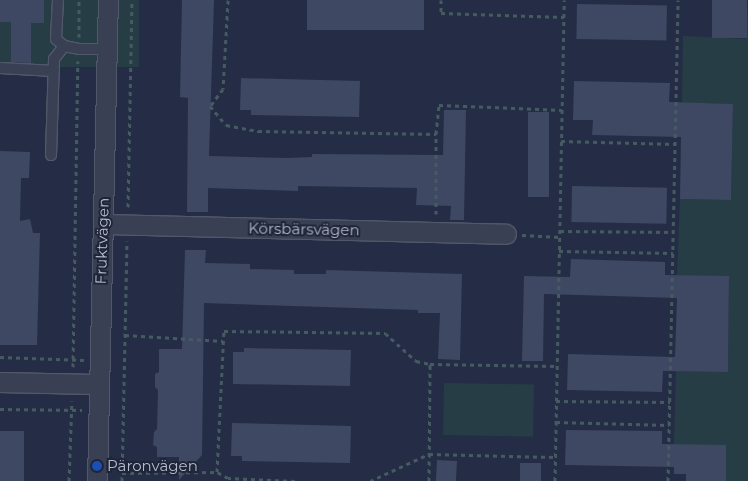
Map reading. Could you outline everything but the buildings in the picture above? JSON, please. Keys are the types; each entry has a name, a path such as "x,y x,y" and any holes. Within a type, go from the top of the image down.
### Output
{"street":[{"name":"Fruktvägen","path":"97,481 98,361 108,0"},
{"name":"Körsbärsvägen","path":"103,224 506,234"},
{"path":"0,382 98,384"}],"lane":[{"path":"58,0 56,39 64,46 79,50 107,49"},
{"path":"51,155 54,59 64,46"},
{"path":"0,68 54,71"}],"path":[{"path":"69,481 80,0"},
{"path":"228,0 223,88 210,106 226,125 258,131 436,134"},
{"path":"441,0 441,13 564,17"},
{"path":"555,481 564,0"},
{"path":"668,481 678,0"},
{"path":"436,232 436,134 439,105 562,110"},
{"path":"562,141 675,144"},
{"path":"560,231 673,232"},
{"path":"506,234 560,237"},
{"path":"559,251 673,253"},
{"path":"217,472 224,331 385,333 416,361 430,364 557,366"},
{"path":"125,335 223,341"},
{"path":"0,357 73,358 124,362"},
{"path":"429,481 430,364"},
{"path":"556,401 670,402"},
{"path":"0,409 123,412"},
{"path":"556,422 669,425"},
{"path":"370,481 429,454 555,457"},
{"path":"122,473 217,472 228,478 294,481"}],"shaded area":[{"path":"0,0 139,0 139,67 0,67"},
{"path":"748,0 748,481 726,481 726,445 674,446 676,371 728,372 729,276 677,277 680,199 731,200 733,104 695,103 682,105 683,36 746,39"},
{"path":"444,383 534,385 533,437 443,435"}],"place":[{"name":"Päronvägen","path":"97,466"}]}
